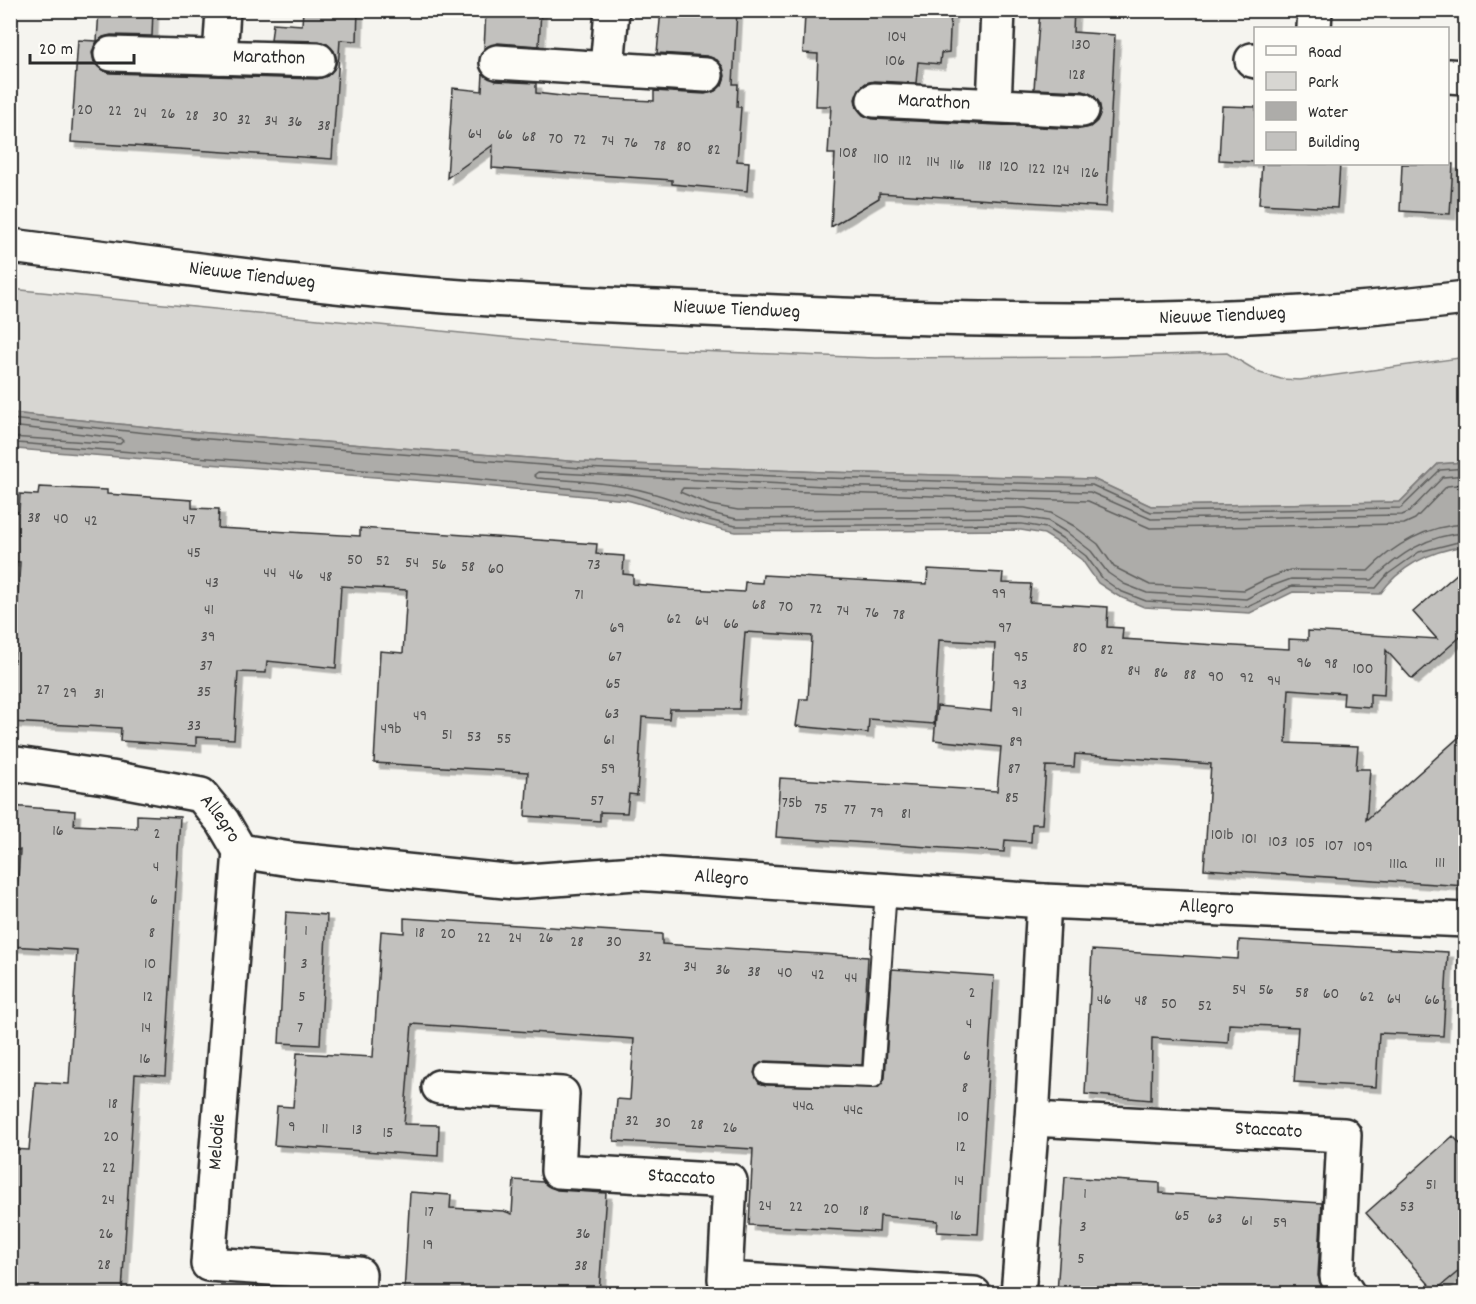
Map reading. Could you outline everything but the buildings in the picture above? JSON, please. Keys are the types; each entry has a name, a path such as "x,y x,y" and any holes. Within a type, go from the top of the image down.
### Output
{"street":[{"name":"Marathon","path":"220,57 223,10"},
{"path":"607,68 612,10"},
{"name":"Marathon","path":"994,105 998,10"},
{"path":"1314,27 1315,10"},
{"name":"Marathon","path":"111,54 318,60"},
{"path":"497,63 706,75"},
{"path":"1449,76 1465,77"},
{"name":"Marathon","path":"874,100 1082,110"},
{"name":"Nieuwe Tiendweg","path":"10,246 433,295 864,316 1048,320 1223,316 1414,304 1466,298"},
{"name":"Allegro","path":"10,763 111,777 201,795 223,822 240,851 308,861 515,882 635,873 1044,902 1466,920"},
{"name":"Melodie","path":"240,851 208,1264 359,1274 357,1293"},
{"path":"1018,1293 1032,1119 1044,902"},
{"name":"Staccato","path":"439,1087 562,1094 558,1171 730,1181 725,1279 974,1293"},
{"name":"Staccato","path":"1032,1119 1344,1135 1337,1277 1348,1293"}],"lane":[{"path":"766,1073 873,1077 886,889"}],"green space":[{"path":"11,289 553,342 673,350 875,358 1090,357 1227,353 1260,373 1281,379 1300,380 1466,357 1465,462 1438,464 1400,502 1151,506 1093,479 824,472 581,462 197,432 11,413"}],"water":[{"path":"11,413 197,432 581,462 824,472 1093,479 1151,506 1400,502 1438,464 1465,462 1465,546 1452,548 1417,561 1397,575 1380,594 1293,592 1250,613 1144,607 1118,596 1098,583 1082,560 1062,545 1044,534 1021,530 736,532 708,526 626,500 464,484 16,449 11,455"}]}
